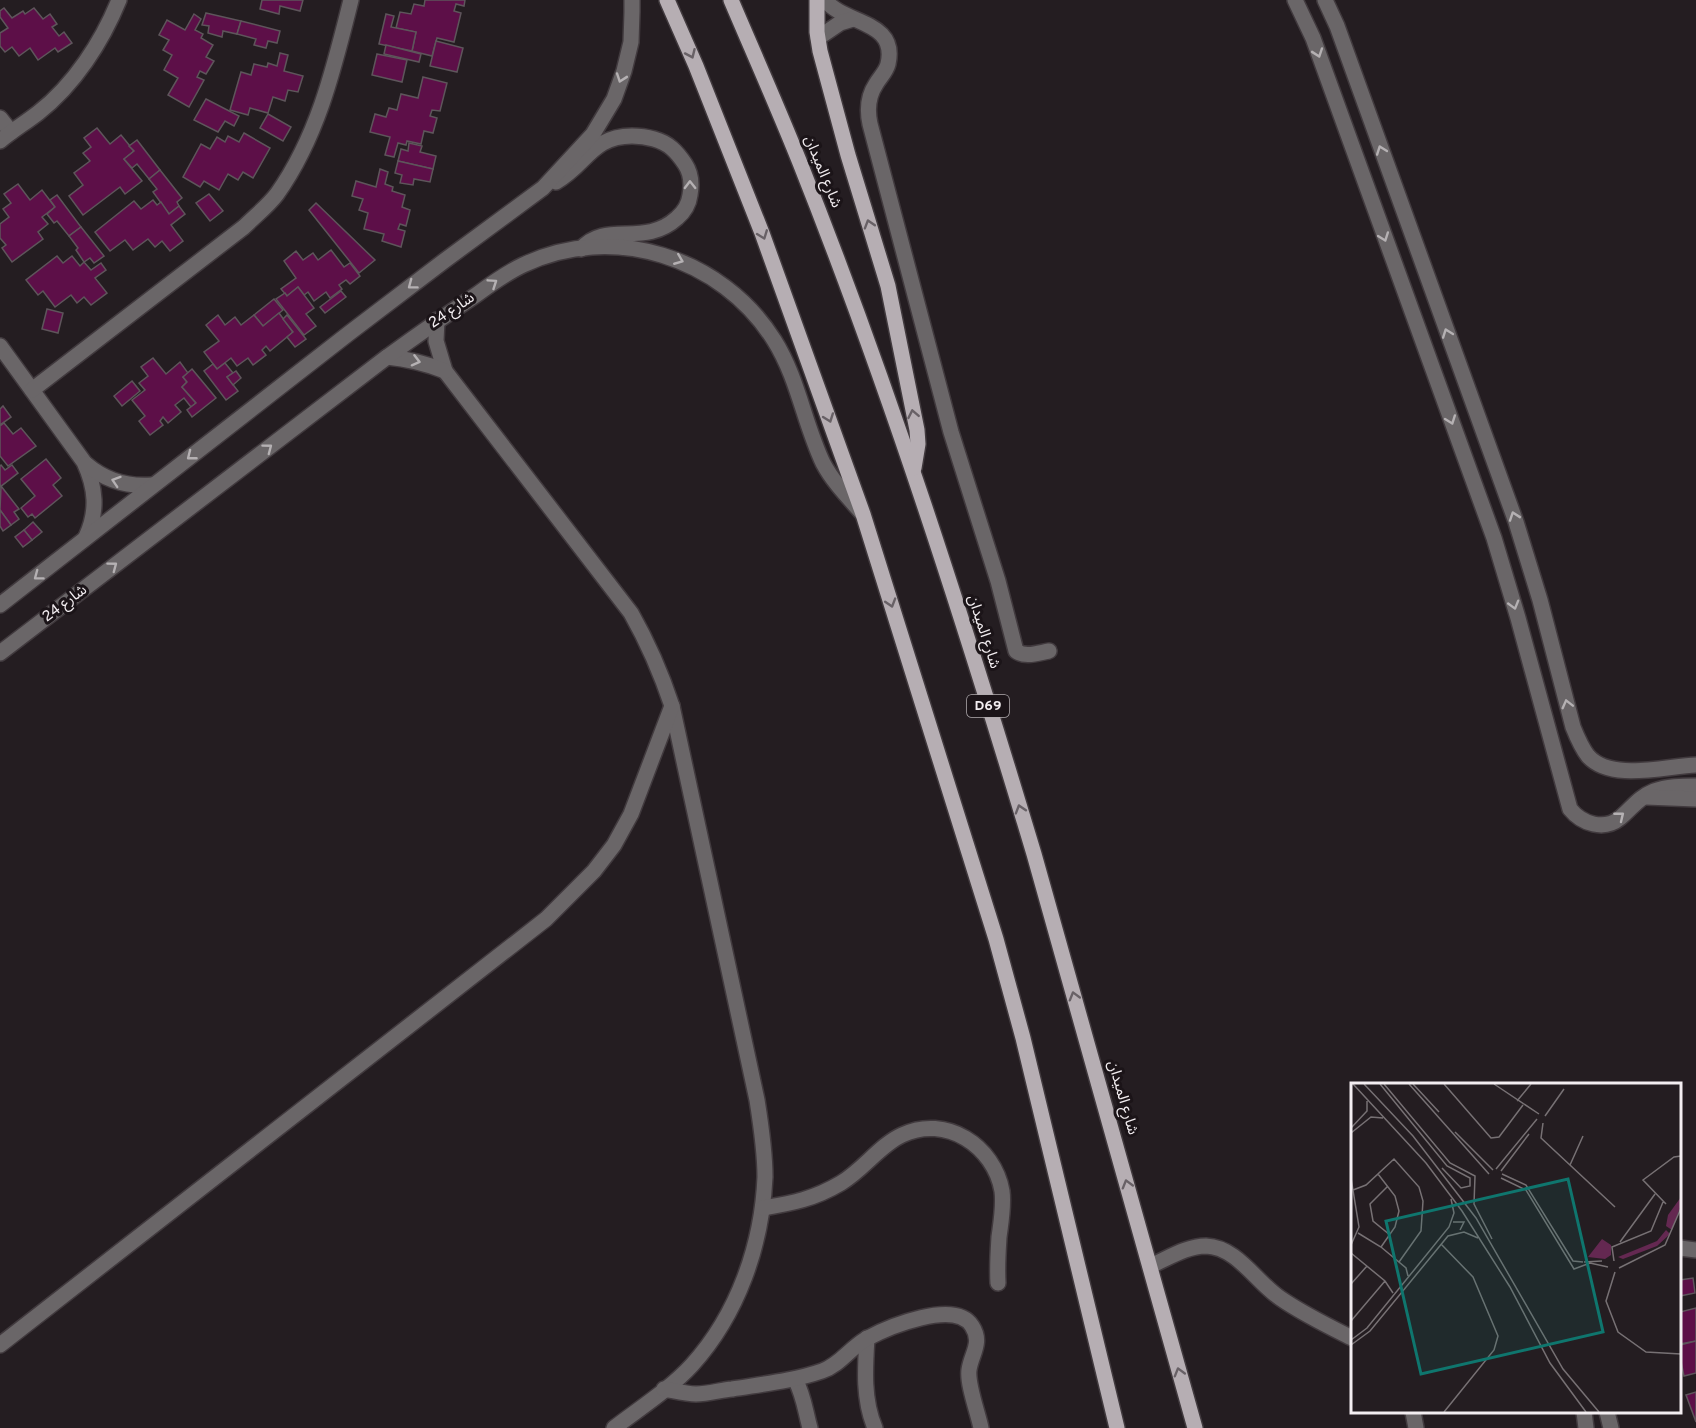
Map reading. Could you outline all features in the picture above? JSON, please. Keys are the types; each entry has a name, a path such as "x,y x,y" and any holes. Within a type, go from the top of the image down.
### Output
{"main road":[{"path":"667,0 696,66 762,233 863,514 1005,972 1040,1105 1117,1428"},
{"name":"شارع الميدان","path":"730,0 800,162 913,471 1010,775 1195,1428"},
{"path":"817,0 818,38 848,155 888,286 917,430 918,444 913,471"}],"street":[{"path":"0,118 3,139 58,95 94,48 112,18 119,0"},
{"path":"32,390 244,227 275,196 295,166 325,98 351,0"},
{"path":"543,188 593,134 614,99 631,42 632,0"},
{"path":"825,0 839,13 874,27 884,36 887,44 889,52 886,70 875,85 868,104 870,124 951,432 998,580 1016,651 1025,655 1049,651"},
{"path":"1295,0 1313,38 1490,529 1506,578 1570,809 1587,823 1608,824 1620,818 1643,796 1654,791 1696,786"},
{"path":"1325,0 1340,35 1509,503 1540,600 1577,737 1589,757 1610,767 1634,771 1696,765"},
{"path":"818,38 828,30 853,19"},
{"path":"0,605 444,261 543,188 565,177 603,142 622,136 652,138 668,144 679,154 687,167 692,186 689,201 680,215 668,226 653,232 638,235 601,235 593,238 581,249"},
{"name":"شارع 24","path":"0,653 437,320 523,265 552,254 581,249 630,248 671,257 708,275 745,304 761,322 785,361 824,463 839,488 863,514"},
{"path":"437,320 436,341 445,371 631,613 648,642 661,673 672,706 757,1100 765,1175 763,1208 743,1283 727,1317 691,1366 614,1428"},
{"path":"0,346 84,462 91,477 95,501 92,525 85,540"},
{"path":"387,357 426,363 445,371"},
{"path":"84,462 108,480 137,486 152,485"},
{"path":"0,1345 546,919 594,871 614,845 631,814 672,706"},
{"path":"1674,766 1696,757"},
{"path":"1643,796 1696,799"},
{"path":"763,1208 796,1203 843,1182 902,1135 926,1128 950,1131 962,1135 978,1147 992,1164 998,1178 1003,1206 997,1261 998,1283"},
{"path":"1150,1266 1190,1248 1208,1246 1217,1248 1233,1256 1287,1303 1351,1337"},
{"path":"1681,1248 1696,1250"},
{"path":"664,1389 696,1394 795,1379 825,1370 867,1338 915,1320 934,1315 962,1317 972,1324 977,1336 975,1354 969,1371 981,1428"},
{"path":"867,1338 866,1392 868,1408 875,1428"},
{"path":"795,1379 802,1392 810,1428"},
{"path":"1413,1413 1416,1428"},
{"path":"1584,1413 1586,1428"},
{"path":"1607,1413 1611,1428"}],"building":[{"path":"262,0 303,0 300,11 280,6 279,14 260,9"},
{"path":"425,0 465,0 464,6 456,4 454,11 461,13 454,42 437,38 432,56 412,51 416,32 396,28 400,12 411,14 414,4 424,6"},
{"path":"4,8 12,18 23,11 25,14 34,8 43,19 50,14 57,24 52,27 59,36 64,32 72,43 58,52 55,48 38,60 30,48 19,56 12,47 5,52 0,46 0,33 8,28 0,17 0,11"},
{"path":"206,13 241,21 237,34 223,31 222,37 208,33 209,26 202,25"},
{"path":"194,14 201,19 195,30 203,34 201,38 213,45 206,57 214,61 206,74 200,71 197,77 204,80 189,107 168,95 178,78 164,70 172,55 163,50 169,40 159,35 167,20 185,30"},
{"path":"386,14 394,16 391,27 416,32 412,51 379,44"},
{"path":"241,21 280,31 277,43 268,41 266,48 254,45 256,39 237,34"},
{"path":"436,41 463,48 457,72 430,66"},
{"path":"386,45 421,54 419,62 384,54"},
{"path":"280,53 288,55 284,71 303,76 298,92 288,90 285,101 273,97 268,113 250,108 248,115 230,110 241,72 251,75 254,64 267,67 268,63 277,66"},
{"path":"377,54 407,60 402,82 372,75"},
{"path":"423,77 447,83 440,111 432,110 430,116 437,118 433,133 424,131 421,144 407,141 406,145 398,143 394,157 385,155 390,137 370,132 375,114 386,117 389,108 397,110 401,94 418,98"},
{"path":"206,99 239,116 234,126 225,121 218,132 194,120"},
{"path":"268,114 291,127 283,141 260,128"},
{"path":"97,128 110,144 121,135 134,151 124,159 142,181 125,194 120,187 83,215 69,196 83,185 74,173 90,161 83,153 91,147 84,138"},
{"path":"244,133 270,148 253,178 243,172 238,180 228,174 219,190 204,181 200,187 183,177 201,144 210,149 217,137 225,142 228,136 239,142"},
{"path":"137,140 160,170 149,179 137,164 132,168 124,159 134,151 129,146"},
{"path":"409,143 422,146 420,152 436,156 433,169 398,161 401,149 408,151"},
{"path":"398,161 433,169 430,182 414,179 413,185 400,183 402,175 395,173"},
{"path":"380,169 388,172 385,184 393,187 392,191 405,195 402,207 410,210 406,226 400,224 398,229 405,231 401,247 382,241 384,234 364,229 368,213 359,210 363,199 352,196 356,181 376,187"},
{"path":"160,170 182,198 177,202 179,206 169,214 153,192 157,189 149,179"},
{"path":"18,184 30,200 42,190 55,207 42,217 48,224 38,232 43,239 12,262 2,248 6,245 0,238 0,224 9,217 3,209 11,203 4,194"},
{"path":"209,194 223,211 210,221 196,203"},
{"path":"57,195 81,227 69,236 57,221 54,223 47,214 55,207 50,200"},
{"path":"153,200 157,205 161,202 169,214 179,206 185,214 171,225 183,241 170,251 162,241 155,247 148,239 133,250 125,240 110,251 95,232 134,201 141,209"},
{"path":"316,203 375,260 359,273 309,210"},
{"path":"81,227 104,256 94,263 90,258 84,262 69,236"},
{"path":"331,250 344,267 350,263 360,276 350,284 346,280 339,285 342,289 330,298 326,292 314,301 308,292 304,295 298,287 287,296 281,289 296,278 284,261 296,251 303,260 313,253 318,260"},
{"path":"57,256 63,263 72,256 80,266 84,262 91,270 101,263 106,270 95,278 107,293 91,305 84,297 77,303 71,295 55,307 43,291 38,295 26,280"},
{"path":"298,287 314,308 306,314 316,326 304,335 276,299 285,293 287,296"},
{"path":"341,291 346,297 325,313 320,307"},
{"path":"274,299 283,310 263,326 254,315"},
{"path":"47,309 63,313 58,333 42,329"},
{"path":"279,313 293,332 270,351 266,346 262,350 266,355 253,365 248,358 237,366 231,358 217,369 204,352 219,341 206,325 218,315 225,325 235,317 241,325 254,315 263,326"},
{"path":"287,315 306,339 295,347 287,337 293,332 283,319"},
{"path":"153,358 166,374 180,362 188,373 183,377 187,382 182,387 196,403 191,407 184,398 175,405 181,412 168,423 163,417 160,421 163,425 150,435 139,421 145,416 132,400 145,390 139,383 148,376 141,367"},
{"path":"225,363 233,373 227,377 238,391 226,400 204,371 213,364 217,369"},
{"path":"192,369 216,398 192,417 187,410 196,403 182,387 187,382 183,377"},
{"path":"236,371 241,378 233,385 227,377"},
{"path":"132,381 140,391 122,406 114,396"},
{"path":"3,406 11,417 0,425 0,409"},
{"path":"4,423 13,434 21,428 36,446 8,466 0,456 0,426"},
{"path":"46,459 61,478 53,485 62,496 35,518 32,514 28,517 21,508 35,496 21,479"},
{"path":"12,465 18,473 0,487 0,466 5,470"},
{"path":"1,486 19,509 14,512 19,519 11,525 0,510"},
{"path":"0,510 11,525 3,531 0,526"},
{"path":"33,522 42,532 32,540 24,530"},
{"path":"24,530 32,540 23,547 15,537"},
{"path":"1693,1278 1695,1293 1681,1296 1681,1280"},
{"path":"1696,1308 1696,1341 1681,1344 1681,1312"},
{"path":"1696,1341 1696,1373 1684,1376 1681,1345"},
{"path":"1696,1392 1696,1422 1686,1395"}]}
